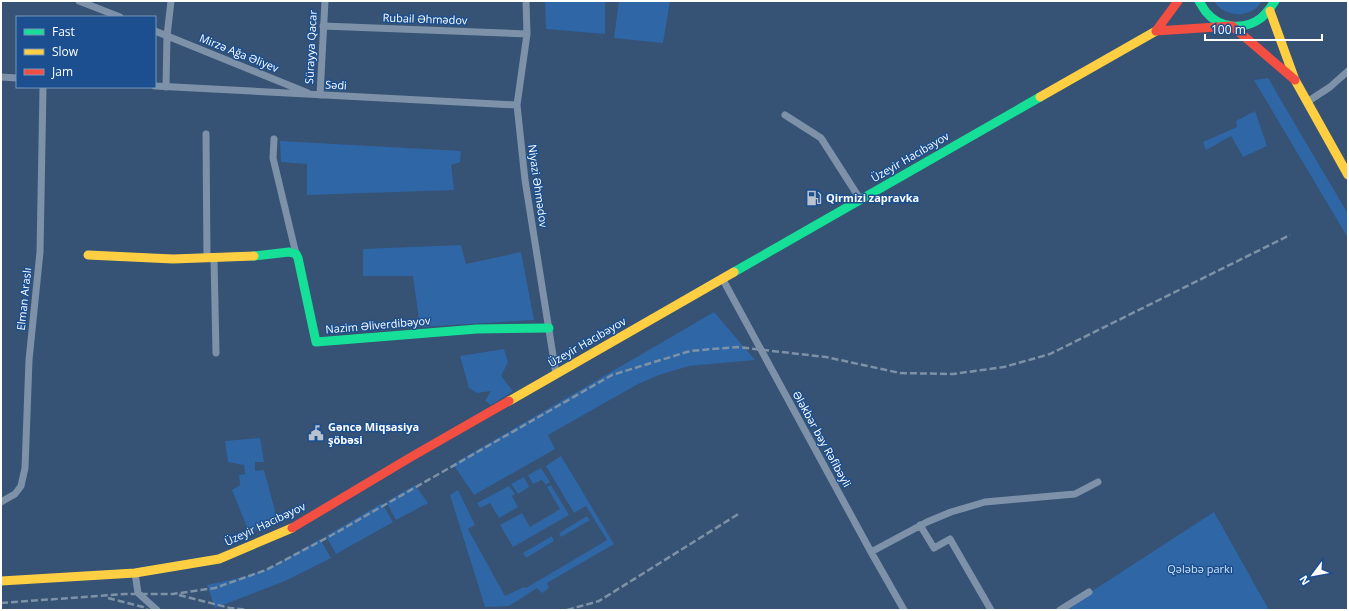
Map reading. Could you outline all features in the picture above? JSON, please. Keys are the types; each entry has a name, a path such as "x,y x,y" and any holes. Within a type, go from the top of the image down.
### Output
{"main road":[{"path":"1156,31 1178,1"},
{"path":"1199,1 1207,13 1218,22 1232,26 1295,80"},
{"path":"1156,31 1246,26 1259,21 1270,11 1275,1"},
{"path":"1270,11 1295,80 1348,175"},
{"name":"Üzeyir Hacıbəyov","path":"1,581 134,573 219,559 296,526 391,468 1156,31"},
{"path":"88,255 151,259 259,256 289,252 296,254"},
{"name":"Nazim Əliverdibəyov","path":"296,254 316,342 477,329 549,328"}],"street":[{"path":"79,1 117,16"},
{"path":"166,87 167,36 171,1"},
{"name":"Sürayya Qacar","path":"317,95 325,1"},
{"name":"Niyazi Əhmədov","path":"526,1 527,34 517,104 525,180 556,374"},
{"name":"Rubail Əhmədov","path":"323,26 527,34"},
{"name":"Mirzə Ağa Əliyev","path":"156,31 317,95"},
{"path":"1307,102 1330,88 1348,71"},
{"path":"1,76 16,78"},
{"name":"Sədi","path":"156,86 517,104"},
{"name":"Elman Araslı","path":"1,502 15,494 21,486 25,468 29,360 40,252 43,88"},
{"path":"785,116 822,138 860,199"},
{"path":"206,134 216,353"},
{"path":"274,139 273,158 296,254"},
{"name":"Ələkbər bəy Rəfibəyli","path":"722,278 904,610"},
{"path":"871,552 920,525 951,512 985,502 1075,494 1098,482"},
{"path":"920,525 934,548 950,539 991,610"},
{"path":"134,573 138,593 156,609"},
{"path":"1060,610 1090,592"}],"green space":[{"path":"545,1 605,1 605,34 546,29"},
{"path":"619,1 670,1 663,43 614,38"},
{"path":"1214,1 1262,1 1252,11 1238,14 1224,11"},
{"path":"1268,78 1348,214 1348,238 1254,80"},
{"path":"1255,111 1267,146 1243,157 1231,136 1206,150 1203,142 1237,127 1236,121"},
{"path":"280,141 461,151 460,162 451,165 454,190 307,195 307,164 281,162"},
{"path":"461,245 466,264 521,252 534,320 420,327 413,276 363,276 363,249"},
{"path":"714,312 755,360 689,366 659,375 638,384 548,435 555,449 474,495 453,464"},
{"path":"504,349 508,362 501,376 513,391 491,405 485,401 491,391 477,393 469,388 460,356"},
{"path":"260,438 264,462 255,462 255,471 264,470 278,522 249,532 232,490 240,485 239,475 245,474 244,465 228,462 225,441"},
{"path":"561,456 614,544 547,583 549,588 542,593 537,588 509,606 485,607 450,495 458,490 475,525 468,529 505,596 524,587 526,588 607,540 586,506 574,513 546,466"},
{"path":"541,468 550,482 546,485 542,480 533,484 528,475"},
{"path":"524,477 529,487 518,494 511,484"},
{"path":"415,485 428,503 396,520 386,502"},
{"path":"551,485 569,515 513,547 500,525 522,513 530,527 560,509 547,487"},
{"path":"509,486 515,494 512,496 518,507 499,518 490,503 480,508 477,503"},
{"path":"382,503 393,522 336,554 326,536"},
{"name":"Qələbə parkı","path":"1214,512 1269,610 1063,610"},
{"path":"587,516 590,520 561,537 559,533"},
{"path":"552,536 554,541 526,558 523,553"},
{"path":"320,539 331,558 285,581 215,608 207,585 243,577 268,569"}],"railway":[{"path":"1,603 125,594 173,594 215,588 266,570 332,535 612,375 690,351 737,347 826,357 900,373 953,374 1004,367 1050,354 1290,235"},
{"path":"567,610 599,601 740,513"},
{"path":"179,595 230,608 248,610"},
{"path":"108,598 143,607 148,610"}],"traffic: fast":[{"path":"1199,1 1211,17 1218,22 1232,26 1247,25 1261,18 1275,1"},
{"path":"734,272 1040,97"},
{"path":"254,256 289,252 296,254 316,342 477,329 549,328"}],"traffic: slow":[{"path":"1270,11 1295,80 1348,175"},
{"path":"1040,97 1156,31"},
{"path":"88,255 173,259 254,256"},
{"path":"509,401 734,272"},
{"path":"1,581 135,573 219,559 292,528"}],"traffic: jam":[{"path":"1178,1 1156,31 1231,26"},
{"path":"1232,26 1295,80"},
{"path":"292,528 509,401"}],"place":[{"name":"Qirmizi zapravka","path":"814,198"},
{"name":"Gəncə Miqsasiya şöbəsi","path":"316,433"}]}
